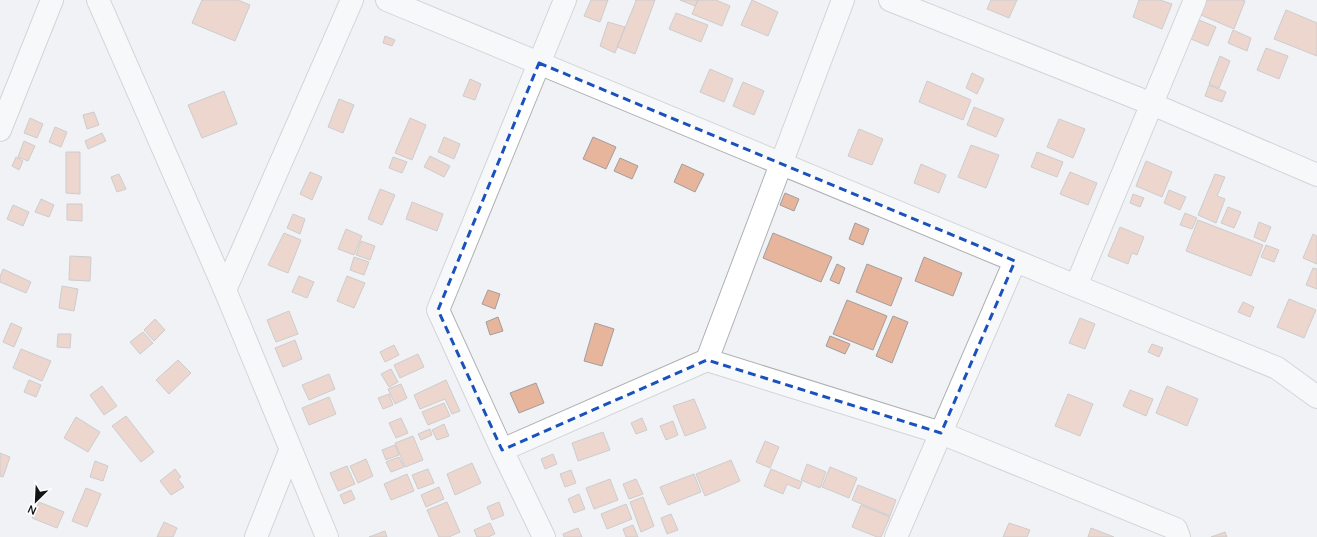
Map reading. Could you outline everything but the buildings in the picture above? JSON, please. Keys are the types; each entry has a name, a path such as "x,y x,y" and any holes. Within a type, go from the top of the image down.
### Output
{"street":[{"path":"0,130 52,0"},
{"path":"98,0 225,290 326,537"},
{"path":"225,290 352,0"},
{"path":"387,0 1015,261 1277,368 1317,397"},
{"path":"544,537 502,450 438,310 565,0"},
{"path":"707,360 843,0"},
{"path":"890,0 1152,104 1317,175"},
{"path":"1076,286 1195,0"},
{"path":"896,537 1015,261"},
{"path":"502,450 707,360 941,434 1176,529 1179,537"},
{"path":"256,537 290,451"}],"highlighted area":[{"path":"539,63 1015,261 941,433 707,360 502,450 438,310"}]}
